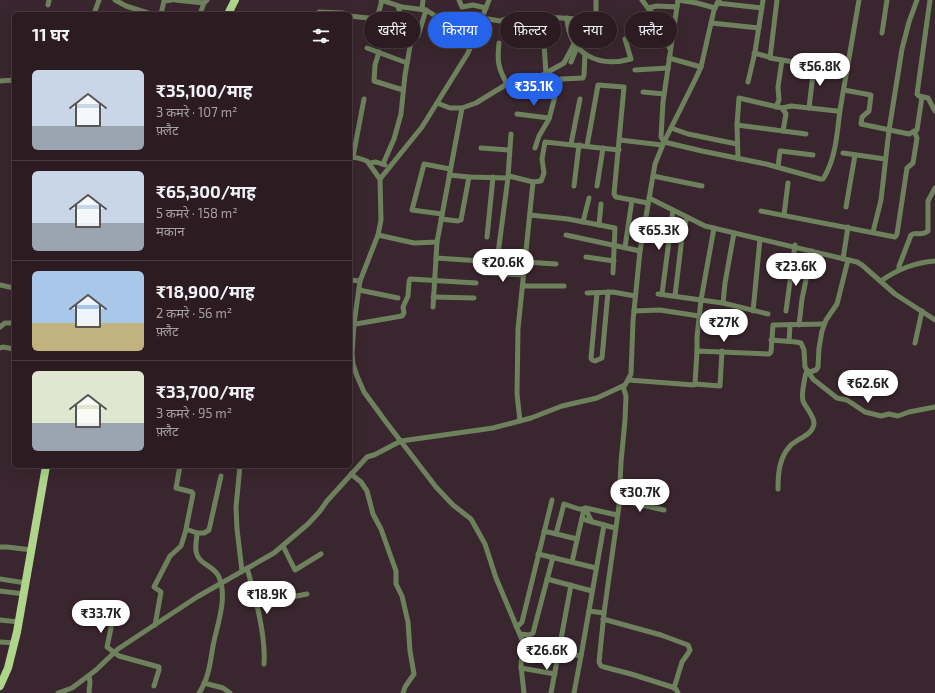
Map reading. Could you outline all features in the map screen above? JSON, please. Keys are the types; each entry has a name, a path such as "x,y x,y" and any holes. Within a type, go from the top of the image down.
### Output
{"main road":[{"path":"0,686 8,668 15,643 46,468"}],"street":[{"path":"95,12 99,0"},
{"path":"115,0 126,6 145,12"},
{"path":"161,12 164,1 172,0"},
{"path":"175,0 206,1 201,12"},
{"path":"352,16 377,19 381,0 391,2 398,6 424,9 429,12"},
{"path":"420,27 424,9 423,0"},
{"path":"459,0 462,7 473,5 486,8"},
{"path":"484,12 489,0"},
{"path":"492,20 498,21 516,15 595,19 596,0"},
{"path":"642,0 654,16 670,49"},
{"path":"663,143 661,137 664,94 678,0 715,8"},
{"path":"748,82 764,0"},
{"path":"770,57 777,0"},
{"path":"620,140 663,143 778,167 810,178 823,179 834,151 860,0"},
{"path":"882,33 887,0"},
{"path":"873,232 881,200 889,130 902,50 909,22 917,0"},
{"path":"844,90 871,95 869,111 862,117 861,123 909,134 917,130 922,97 917,94 930,0"},
{"path":"58,693 72,688 89,676 115,652 197,597 274,553 308,524 367,457 401,441 493,428 520,421 562,406 597,398 623,386 631,374 635,296 640,251 655,164 663,143 701,67 711,23 718,1 762,8"},
{"path":"383,164 398,127 401,114 410,37 403,24 398,6"},
{"path":"648,8 657,6 677,7"},
{"path":"319,12 343,12"},
{"path":"567,18 569,29"},
{"path":"711,23 759,28"},
{"path":"499,43 498,60 501,73 507,84"},
{"path":"366,48 407,63"},
{"path":"380,179 422,127 470,48"},
{"path":"544,48 546,74"},
{"path":"437,102 450,108 462,108 476,103 507,84 525,83 546,74 564,63 575,48"},
{"path":"571,62 575,48"},
{"path":"578,48 585,54 598,61 608,62 629,60 631,58 628,48"},
{"path":"379,52 375,65 374,81 403,90"},
{"path":"754,53 782,60 847,71"},
{"path":"535,148 549,118 561,79 578,79 583,77 585,54"},
{"path":"669,58 701,67"},
{"path":"782,60 778,86 779,108 786,114 783,131"},
{"path":"809,108 814,65"},
{"path":"635,70 668,68"},
{"path":"0,81 12,80"},
{"path":"587,146 599,84 624,87 614,194 616,197 648,204"},
{"path":"643,92 664,94"},
{"path":"919,96 929,99 935,111"},
{"path":"352,152 364,98"},
{"path":"738,159 737,125 739,98 779,108 791,106 837,111 840,110"},
{"path":"570,144 580,99"},
{"path":"433,307 437,242 462,108"},
{"path":"517,114 549,118"},
{"path":"737,125 806,134"},
{"path":"671,128 688,134 738,144"},
{"path":"761,211 894,237 896,236 907,168 913,163 917,138 914,131"},
{"path":"436,258 497,262 508,177 511,134"},
{"path":"449,175 470,177 508,177 533,182 541,181 544,176 542,159 545,142 619,150"},
{"path":"574,186 579,145"},
{"path":"481,148 509,150"},
{"path":"597,186 602,148"},
{"path":"778,167 781,150 813,155"},
{"path":"843,153 885,159"},
{"path":"846,206 855,155"},
{"path":"352,157 368,161 380,179 381,220 378,235 360,281 352,324 353,364 364,392 436,487 447,499 468,516 475,525 488,550 496,578 520,634 523,646 521,668 524,693"},
{"path":"383,164 396,160"},
{"path":"370,164 376,162 383,164 388,169"},
{"path":"450,168 424,164 412,210 458,221 461,220 470,177"},
{"path":"653,176 702,186"},
{"path":"487,237 493,177"},
{"path":"520,421 517,387 518,329 533,182"},
{"path":"784,215 788,183"},
{"path":"899,270 899,266 911,235 913,233 922,234 928,231 928,205 935,188"},
{"path":"584,222 589,198"},
{"path":"649,198 705,226 856,262 862,265 895,294 935,320"},
{"path":"625,247 632,200"},
{"path":"599,225 601,204"},
{"path":"673,210 660,294 723,303 768,314"},
{"path":"530,215 568,219 616,228 613,273"},
{"path":"675,296 682,237 687,217"},
{"path":"778,489 778,476 783,456 793,443 809,433 814,424 803,399 805,377 808,372 816,370 818,367 824,324 837,304 846,259 848,227"},
{"path":"695,384 699,316 714,228"},
{"path":"723,303 734,233"},
{"path":"378,235 414,243 437,242"},
{"path":"566,235 640,251"},
{"path":"663,235 682,237"},
{"path":"752,311 760,239"},
{"path":"786,311 794,246"},
{"path":"800,325 802,299 812,251"},
{"path":"586,257 614,261"},
{"path":"881,281 899,270 918,264 935,261"},
{"path":"525,262 556,264"},
{"path":"483,273 523,275"},
{"path":"352,280 360,281"},
{"path":"352,324 400,317 403,314 403,307 408,296 410,280 476,283"},
{"path":"0,285 12,288"},
{"path":"522,286 564,286"},
{"path":"359,290 398,298"},
{"path":"598,293 591,358 595,361 602,358 608,292"},
{"path":"587,293 618,292 635,296"},
{"path":"433,297 474,298"},
{"path":"634,311 660,310 699,316"},
{"path":"914,343 922,311"},
{"path":"0,327 5,323 12,323"},
{"path":"697,351 769,354 771,352 773,325 824,324"},
{"path":"790,325 790,341"},
{"path":"771,340 799,342 804,350 804,364 815,381 837,398 847,400 868,414 880,416 889,414 898,416 909,412 935,407"},
{"path":"0,348 12,349"},
{"path":"628,380 720,386 722,352"},
{"path":"623,386 626,396 626,404 619,500 603,619 599,662 601,666 674,688 678,693"},
{"path":"154,625 161,592 154,587 170,556 181,546 194,494 192,492 176,488 180,468"},
{"path":"240,468 236,506 237,529 245,570 256,604 264,647 264,664"},
{"path":"351,474 361,482 367,491 373,514 381,529 396,571 396,584 402,596 414,672 413,677 404,693"},
{"path":"186,530 197,533 204,533 209,530 221,476"},
{"path":"516,626 522,622 552,500"},
{"path":"619,500 664,510"},
{"path":"556,534 564,504 579,509 585,508 617,515"},
{"path":"572,562 585,508"},
{"path":"585,508 592,522"},
{"path":"582,519 615,528"},
{"path":"574,693 589,610 594,594 596,568 604,525"},
{"path":"544,531 577,539"},
{"path":"197,533 195,549 197,555 203,563 215,570 218,574 221,583 222,601 221,612 204,683 199,693"},
{"path":"283,546 295,570 321,554"},
{"path":"0,548 8,547 32,550"},
{"path":"538,554 596,568"},
{"path":"520,634 529,636 533,633 553,558"},
{"path":"0,579 26,583"},
{"path":"547,579 571,585 594,594"},
{"path":"552,693 571,585"},
{"path":"0,591 24,594"},
{"path":"256,604 307,594"},
{"path":"116,604 106,647 119,656 159,667 154,686"},
{"path":"589,610 604,613"},
{"path":"603,619 661,635 688,645 690,650 682,662 674,688"},
{"path":"0,620 19,622"},
{"path":"0,642 15,643"},
{"path":"523,646 581,656"},
{"path":"521,668 555,674"},
{"path":"89,676 89,693"},
{"path":"204,683 223,688 230,693"}]}
